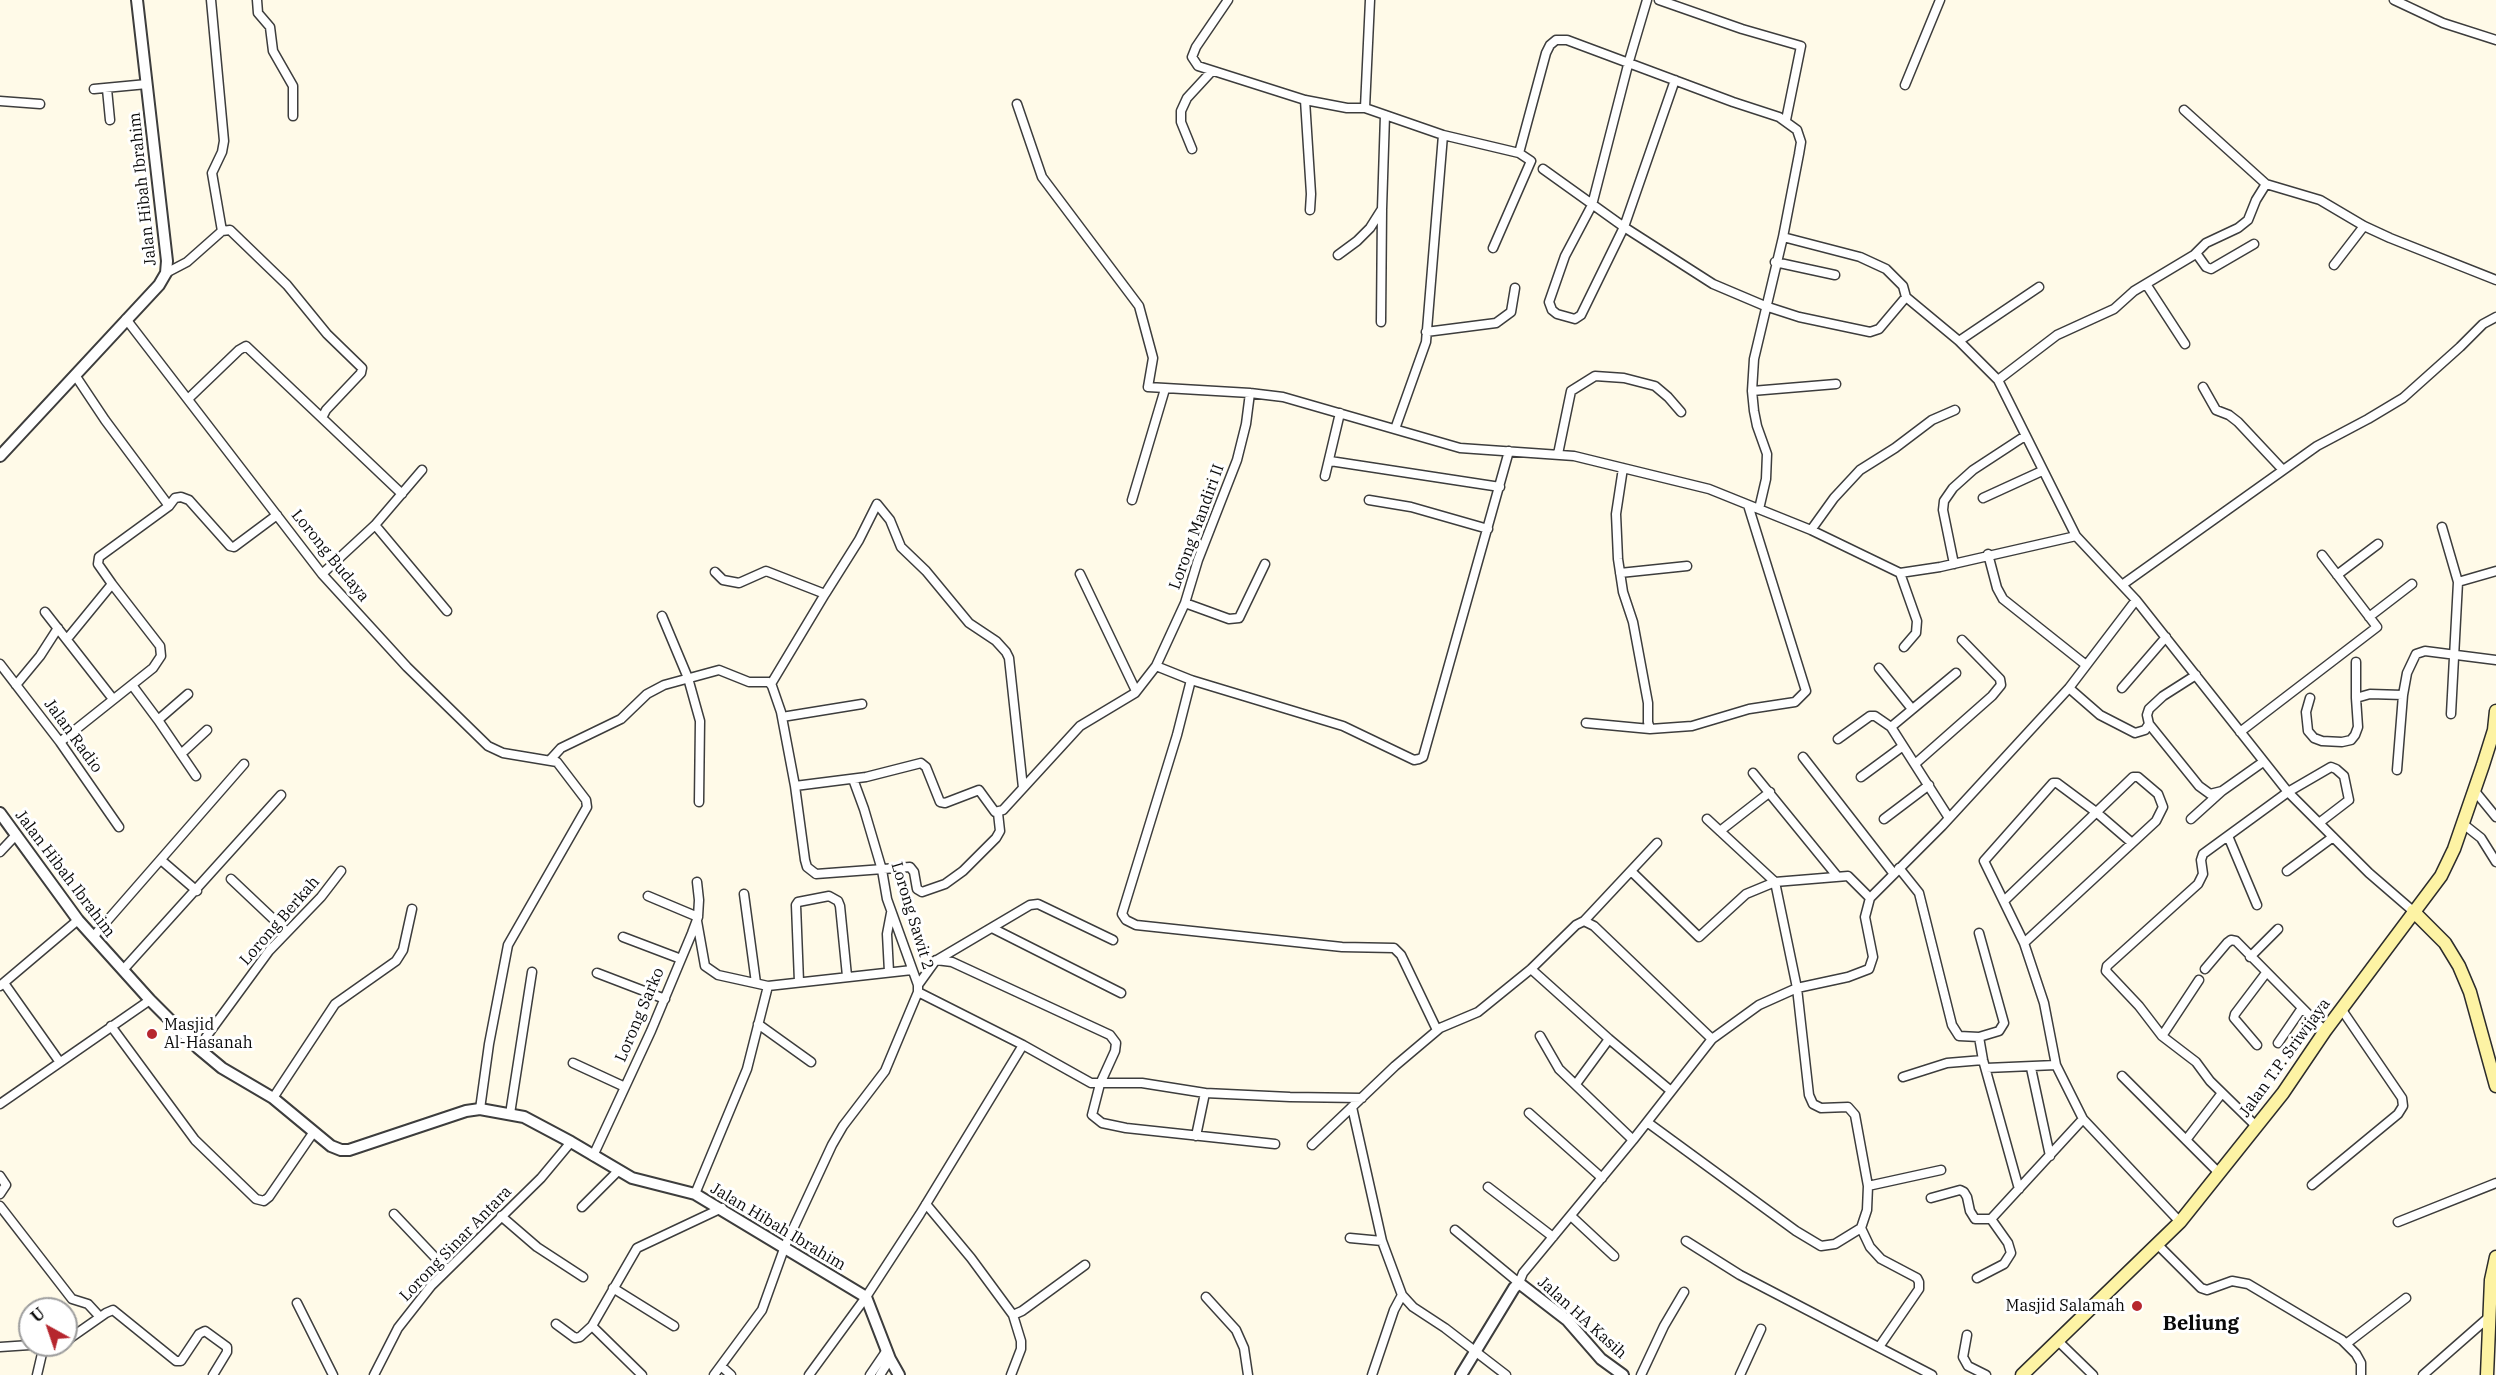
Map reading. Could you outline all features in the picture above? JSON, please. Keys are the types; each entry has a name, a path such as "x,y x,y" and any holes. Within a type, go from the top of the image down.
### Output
{"main road":[{"name":"Jalan T.P. Sriwijaya","path":"2022,1375 2180,1222 2283,1093 2325,1031 2441,876 2454,849 2495,730 2496,711"},
{"path":"2414,911 2445,943 2459,966 2494,1063 2496,1086"},
{"path":"2490,1368 2491,1280 2496,1257"}],"street":[{"name":"Jalan Hibah Ibrahim","path":"0,456 159,285 166,273 167,261 137,0"},
{"path":"211,0 224,141 222,152 212,173 222,231"},
{"path":"257,0 258,13 270,27 273,51 292,86 292,116"},
{"path":"1228,0 1196,47 1192,57 1198,66 1305,100 1347,108 1365,108 1443,135 1519,153 1531,161 1493,248"},
{"path":"1365,108 1370,0"},
{"path":"1647,0 1592,205 1565,256 1549,302 1552,310 1557,314 1575,319 1581,315 1624,227 1675,80"},
{"path":"1659,0 1742,29 1801,46 1786,120"},
{"path":"1905,85 1940,0"},
{"path":"2394,0 2443,23 2496,40"},
{"path":"1519,153 1550,45 1556,40 1567,39 1786,120 1797,129 1801,142 1783,237 1775,262 1754,359 1752,391 1757,426 1767,454 1766,479 1759,509"},
{"path":"1192,148 1181,122 1181,111 1187,98 1211,72"},
{"path":"94,89 147,84"},
{"path":"107,89 110,120"},
{"path":"1305,100 1310,210"},
{"path":"0,101 40,104"},
{"path":"1017,104 1042,177 1139,306 1153,358 1148,387 1283,397 1460,448 1574,456 1709,489 1811,530 1900,573 1954,564 1988,554 2076,536"},
{"path":"2184,110 2266,184 2320,200 2364,226 2438,259 2496,280"},
{"path":"1381,322 1384,115"},
{"path":"1395,429 1426,342 1443,135"},
{"path":"1543,169 1624,227 1713,284 1765,306 1799,317 1870,332 1879,329 1906,297"},
{"path":"1998,380 2057,335 2114,309 2146,284 2196,253 2206,243 2238,228 2248,220 2266,184"},
{"path":"1338,255 1370,228 1382,209"},
{"path":"2334,265 2364,226"},
{"path":"166,273 187,262 222,231 230,230 287,285 327,334 361,366 361,373 326,410 322,418"},
{"path":"1783,237 1860,257 1886,269 1903,286 1906,297 1959,341 1998,380 2076,536 2136,600 2288,792 2368,873 2414,911"},
{"path":"2196,253 2206,267 2211,269 2254,244"},
{"path":"1775,262 1835,275"},
{"path":"2146,284 2184,344"},
{"path":"1959,341 2039,287"},
{"path":"1426,332 1496,323 1511,312 1515,288"},
{"path":"2122,585 2317,446 2403,398 2460,348 2483,324 2496,317"},
{"name":"Lorong Budaya","path":"126,319 322,574 407,667 488,746 503,753 550,760"},
{"path":"188,399 246,346 402,494"},
{"path":"75,375 105,420 169,506"},
{"path":"1558,454 1571,391 1595,375 1624,378 1655,386 1681,412"},
{"path":"1752,391 1836,384"},
{"path":"2203,387 2216,410 2229,415 2244,428 2283,470"},
{"path":"1132,500 1165,389"},
{"name":"Lorong Mandiri II","path":"1136,691 1156,666 1185,603 1198,560 1237,460 1250,393"},
{"path":"1811,530 1834,498 1860,470 1932,420 1955,410"},
{"path":"1325,476 1340,413"},
{"path":"1954,564 1943,510 1944,501 1973,470 2025,436"},
{"path":"1156,666 1191,680 1343,726 1414,760 1423,757 1509,451"},
{"path":"1330,461 1500,487"},
{"path":"1623,468 1616,514 1620,573 1623,592 1633,622 1648,703 1650,729"},
{"path":"322,574 375,525 422,470"},
{"path":"1983,498 2042,471"},
{"path":"60,742 158,663 161,656 160,646 98,564 99,557 169,506 174,498 189,500 230,546 234,547 277,515"},
{"path":"1370,500 1411,507 1488,529"},
{"path":"998,813 1000,831 968,867 945,884 919,892 914,872 910,867 816,874 807,867 782,717 771,684 859,540 877,504 890,520 900,547 926,572 969,623 996,641 1006,652 1023,788"},
{"path":"1586,723 1650,729 1692,726 1749,709 1795,702 1806,691 1748,505"},
{"path":"375,525 447,611"},
{"path":"2442,527 2458,582 2451,714"},
{"path":"2337,575 2378,544"},
{"path":"1988,554 1997,588 2003,599 2086,665"},
{"path":"2240,732 2377,627 2322,555"},
{"path":"1185,603 1229,619 1239,618 1265,564"},
{"path":"1620,573 1688,566"},
{"path":"715,572 723,580 739,583 766,571 825,594"},
{"path":"2458,582 2496,571"},
{"path":"1900,573 1917,621 1916,633 1904,647"},
{"path":"998,813 1085,722 1136,691 1080,574"},
{"path":"67,639 112,584"},
{"path":"2369,617 2412,584"},
{"path":"1461,1375 1514,1288 1520,1283 1523,1273 1633,1140 1712,1039 1759,1005 1797,988 1848,977 1869,969 1873,957 1865,916 1870,898 1949,818 2069,688 2136,600"},
{"path":"45,612 113,699"},
{"path":"662,616 688,678 701,732 699,802"},
{"path":"16,685 40,656 58,628"},
{"path":"2122,688 2166,637"},
{"path":"1916,764 1992,696 2001,685 2000,680 1962,640"},
{"path":"2397,770 2403,695 2408,673 2416,654 2425,651 2496,660"},
{"path":"2310,698 2306,712 2308,730 2314,738 2322,741 2351,740 2358,727 2356,662"},
{"name":"Jalan Radio","path":"0,664 60,742 119,827"},
{"path":"1880,668 1912,710"},
{"path":"480,1109 489,1044 508,945 587,807 586,800 560,764 550,760 561,748 624,717 647,694 664,685 719,670 749,682 771,684"},
{"path":"1891,727 1956,673"},
{"path":"2196,675 2163,696 2149,709 2147,715 2149,724 2204,791 2210,794 2222,791"},
{"path":"1191,680 1178,735 1122,914 1126,920 1136,925 1342,947 1394,948 1401,956 1437,1030"},
{"path":"132,685 196,776"},
{"path":"2069,688 2100,715 2135,733 2141,733 2149,724"},
{"path":"158,720 188,694"},
{"path":"2356,698 2370,694 2403,695"},
{"path":"782,717 862,704"},
{"path":"1838,739 1870,716 1875,716 1891,727 1949,818"},
{"path":"181,754 207,730"},
{"path":"1861,777 1903,746"},
{"path":"1803,757 1896,871 1919,893 1952,1025 1959,1036 1979,1037 1999,1030 2004,1023 1979,933"},
{"path":"2191,819 2222,791 2263,762"},
{"path":"795,786 853,779 921,763 926,767 940,802 945,803 979,790 992,810 998,813"},
{"path":"93,937 244,764"},
{"path":"2256,1126 2210,1081 2196,1062 2163,1036 2106,971 2108,966 2190,894 2203,874 2201,860 2203,854 2288,792 2327,768 2336,769 2343,776 2349,800 2319,823"},
{"path":"1753,774 1837,876"},
{"path":"2004,901 2133,777 2139,777 2158,794 2163,807 2156,821 2024,943"},
{"name":"Lorong Sawit 2","path":"714,1375 762,1310 785,1246 837,1135 888,1066 918,989 891,911 882,870 853,779"},
{"path":"2132,843 2057,783 2049,786 1984,861 2024,943 2044,1004 2056,1065 2083,1119 2180,1222"},
{"path":"1884,819 1929,785"},
{"path":"2474,790 2496,817"},
{"path":"1720,831 1770,792"},
{"path":"123,970 281,795"},
{"name":"Jalan Hibah Ibrahim","path":"0,813 78,920 150,1000 198,1048 234,1076 273,1098 331,1146 349,1150 466,1111 480,1109 510,1114 524,1118 571,1142 632,1178 695,1194 722,1208 866,1297"},
{"path":"1647,1122 1787,1224 1821,1246 1835,1244 1861,1228 1867,1210 1868,1186 1855,1115 1848,1107 1821,1108 1813,1104 1809,1095 1797,988 1775,882 1707,819"},
{"path":"2462,823 2481,838 2496,862"},
{"path":"0,852 16,835"},
{"path":"2228,836 2257,904"},
{"path":"2287,871 2333,837"},
{"path":"1312,1144 1437,1030 1473,1015 1531,969 1576,925 1584,921 1657,843"},
{"path":"161,860 196,891"},
{"name":"Lorong Berkah","path":"198,1048 269,951 321,897 341,871"},
{"path":"1631,871 1699,937 1746,894 1775,882 1848,876 1870,898"},
{"path":"231,879 287,932"},
{"name":"Lorong Sarko","path":"593,1156 664,999 697,919 699,900 697,882"},
{"path":"744,894 756,983"},
{"path":"648,896 697,919 705,966 710,972 768,986 912,970"},
{"path":"799,982 796,905 798,902 829,897 838,901 840,906 848,976"},
{"path":"1113,940 1038,904 1030,905 936,960 918,989 1091,1083 1142,1083 1205,1093 1362,1098"},
{"path":"273,1098 335,1004 396,961 403,950 412,909"},
{"path":"890,972 887,934 891,911"},
{"path":"59,1061 2,984 78,920"},
{"path":"1584,921 1594,927 1712,1039"},
{"path":"992,928 1121,993"},
{"path":"2250,957 2278,929"},
{"path":"623,937 681,959"},
{"path":"2205,969 2231,940 2236,941 2325,1031"},
{"path":"936,960 952,962 1110,1035 1116,1043 1115,1051 1100,1084 1092,1115 1102,1123 1126,1128 1275,1144"},
{"path":"1531,969 1671,1091"},
{"path":"510,1114 532,972"},
{"path":"597,973 664,999"},
{"path":"2257,1045 2234,1018 2266,973"},
{"path":"2163,1036 2199,980"},
{"path":"695,1194 747,1069 768,986"},
{"path":"0,1104 150,1000"},
{"path":"2278,1043 2302,1008"},
{"path":"2312,1185 2398,1114 2403,1106 2402,1098 2342,1010"},
{"path":"758,1024 811,1062"},
{"path":"111,1026 195,1140 256,1199 264,1201 269,1197 313,1133"},
{"path":"1540,1036 1559,1069 1633,1140"},
{"path":"1979,1037 2019,1189"},
{"path":"1576,1084 1609,1039"},
{"path":"808,1375 866,1297 1023,1045"},
{"path":"573,1063 625,1087"},
{"path":"1903,1077 1947,1064 1985,1064 2031,1068 2056,1065"},
{"path":"2031,1068 2050,1156"},
{"path":"2122,1076 2220,1174"},
{"path":"1196,1136 1205,1093"},
{"path":"2186,1140 2222,1093"},
{"path":"1352,1107 1382,1241 1402,1295 1413,1307 1445,1328 1506,1375"},
{"path":"1529,1113 1602,1178"},
{"path":"1930,1198 1960,1190 1967,1197 1970,1211 1975,1219 1991,1219 2083,1119"},
{"name":"Lorong Sinar Antara","path":"374,1375 398,1328 447,1270 540,1178 571,1142"},
{"path":"582,1207 619,1170"},
{"path":"1868,1186 1941,1170"},
{"path":"0,1176 6,1185 0,1194"},
{"path":"2398,1222 2496,1183"},
{"path":"1488,1187 1553,1237"},
{"path":"926,1204 971,1258 1013,1315 1021,1341 1021,1350 1011,1375"},
{"path":"0,1206 72,1299 88,1305 100,1317"},
{"path":"556,1324 575,1338 580,1337 592,1326 633,1253 642,1245 722,1208"},
{"path":"394,1214 447,1270"},
{"path":"501,1216 537,1247 583,1277"},
{"path":"1571,1216 1614,1256"},
{"path":"1977,1278 2004,1264 2011,1253 2008,1244 1991,1219"},
{"path":"1861,1228 1870,1247 1881,1259 1917,1278 1919,1282 1918,1289 1879,1347"},
{"path":"1455,1230 1520,1283"},
{"path":"1350,1238 1382,1241"},
{"path":"1686,1241 1740,1275 1932,1375"},
{"path":"2158,1245 2201,1288 2207,1290 2232,1281 2248,1284 2346,1344 2361,1363 2361,1375"},
{"path":"1013,1315 1022,1311 1085,1265"},
{"name":"Jalan HA Kasih","path":"1520,1283 1567,1320 1601,1359 1623,1375"},
{"path":"613,1288 674,1326"},
{"path":"1641,1375 1664,1326 1684,1292"},
{"path":"1372,1375 1394,1310 1402,1295"},
{"path":"866,1297 888,1355 899,1375"},
{"path":"1206,1297 1236,1330 1244,1348 1248,1375"},
{"path":"2346,1344 2406,1298"},
{"path":"297,1303 333,1375"},
{"path":"78,1333 110,1311 116,1312 176,1361 181,1361 199,1334 206,1331 227,1347 227,1352 213,1375"},
{"path":"2423,1375 2489,1317"},
{"path":"592,1326 642,1375"},
{"path":"1740,1375 1761,1329"},
{"path":"1967,1335 1963,1358 1968,1366 1986,1375"},
{"path":"2058,1341 2093,1375"},
{"path":"0,1347 18,1346"},
{"path":"870,1375 888,1355"},
{"path":"880,1375 888,1355"},
{"path":"37,1375 41,1357"},
{"path":"721,1366 731,1375"}],"place":[{"name":"Masjid Al-Hasanah","path":"152,1034"},
{"name":"Masjid Salamah","path":"2137,1306"}],"district":[{"name":"Beliung","path":"2201,1324"}]}
